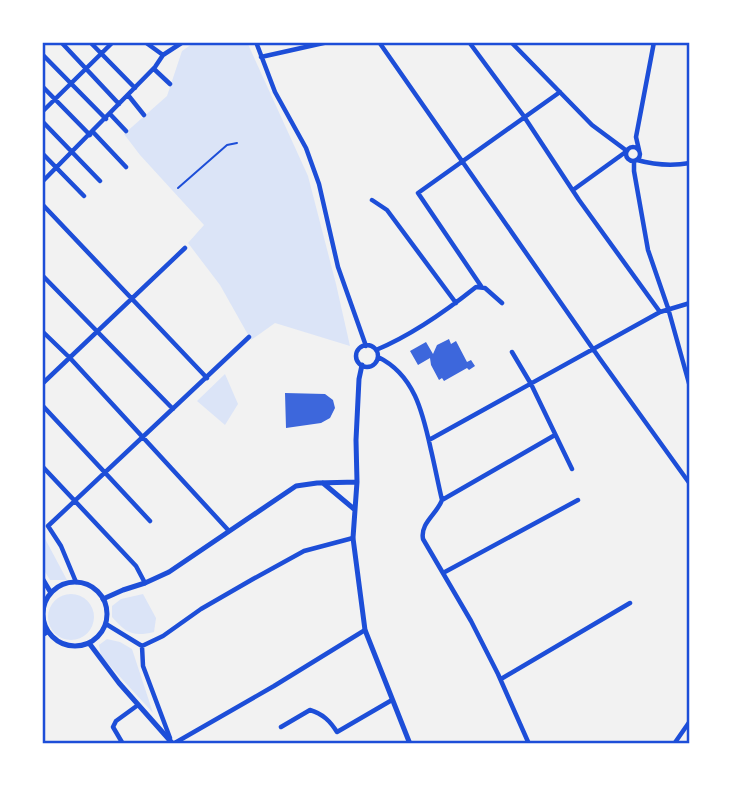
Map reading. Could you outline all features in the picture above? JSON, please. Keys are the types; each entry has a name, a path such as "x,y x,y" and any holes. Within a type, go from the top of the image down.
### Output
{"street":[{"path":"61,42 119,104"},
{"path":"90,42 135,88"},
{"path":"42,113 113,42"},
{"path":"145,42 163,55"},
{"path":"42,183 106,119 163,55 183,42"},
{"path":"256,42 275,92 306,148 318,184 338,267 366,345"},
{"path":"261,57 328,42"},
{"path":"379,42 593,350 690,484"},
{"path":"469,42 660,312"},
{"path":"511,42 592,125 628,149 633,147 636,157"},
{"path":"654,42 636,137 634,171 648,250 668,308 690,387"},
{"path":"42,54 106,119"},
{"path":"154,68 170,84"},
{"path":"42,86 126,167"},
{"path":"502,303 481,286 418,192 560,92"},
{"path":"128,95 144,115"},
{"path":"110,114 126,131"},
{"path":"42,121 100,181"},
{"path":"573,190 628,149 636,137"},
{"path":"628,149 626,157 636,157 649,163 672,166 690,163"},
{"path":"42,153 84,196"},
{"path":"372,200 387,210 456,303"},
{"path":"42,204 207,378"},
{"path":"42,384 185,248"},
{"path":"42,275 173,410"},
{"path":"376,350 393,343 456,303 476,286 481,286"},
{"path":"429,440 660,312 690,303"},
{"path":"42,331 229,531"},
{"path":"76,582 61,546 48,526 249,337"},
{"path":"378,357 371,366 362,365 357,354 360,348 366,345 373,347 378,357 400,373 415,393 422,410 442,500"},
{"path":"512,352 531,384 572,469"},
{"path":"362,365 358,392 353,538 365,630 410,744"},
{"path":"42,405 149,521"},
{"path":"529,744 471,621 423,539 422,532 442,500 555,435"},
{"path":"42,466 136,566 145,583"},
{"path":"103,599 169,572 296,486 323,482 356,482"},
{"path":"323,482 354,509"},
{"path":"443,573 578,500"},
{"path":"142,646 304,551 353,538"},
{"path":"42,578 51,593"},
{"path":"76,582 92,587 103,599 106,624 96,639 80,646 71,646 61,644 45,634 43,611 45,601 51,593 66,583 76,582"},
{"path":"500,679 630,603"},
{"path":"106,624 142,646"},
{"path":"172,743 274,686 365,630"},
{"path":"89,643 119,683 172,743"},
{"path":"142,646 143,666 172,743"},
{"path":"281,727 310,710 330,721 337,732 392,700"},
{"path":"123,744 113,727 116,721 138,705"},
{"path":"674,744 690,721"}],"path":[{"path":"178,188 227,145 237,143"}],"shaded area":[{"path":"195,42 247,42 308,176 350,346 275,323 251,340 220,285 188,243 204,225 124,134 167,96 182,51"},
{"path":"225,374 238,404 225,425 197,401"},
{"path":"42,533 67,580 50,580 42,567"},
{"path":"71,594 88,600 94,617 88,634 71,640 54,634 48,617 54,600"},
{"path":"143,594 156,618 154,632 135,634 126,630 112,617 112,606 121,599"},
{"path":"107,639 132,649 153,713 101,656 99,645"}],"building":[{"path":"449,339 451,344 456,341 467,362 471,360 475,366 444,381 442,378 439,380 430,358 418,365 410,351 426,342 433,354 437,345"},
{"path":"285,393 325,394 333,400 335,408 330,418 321,423 286,428"}]}
